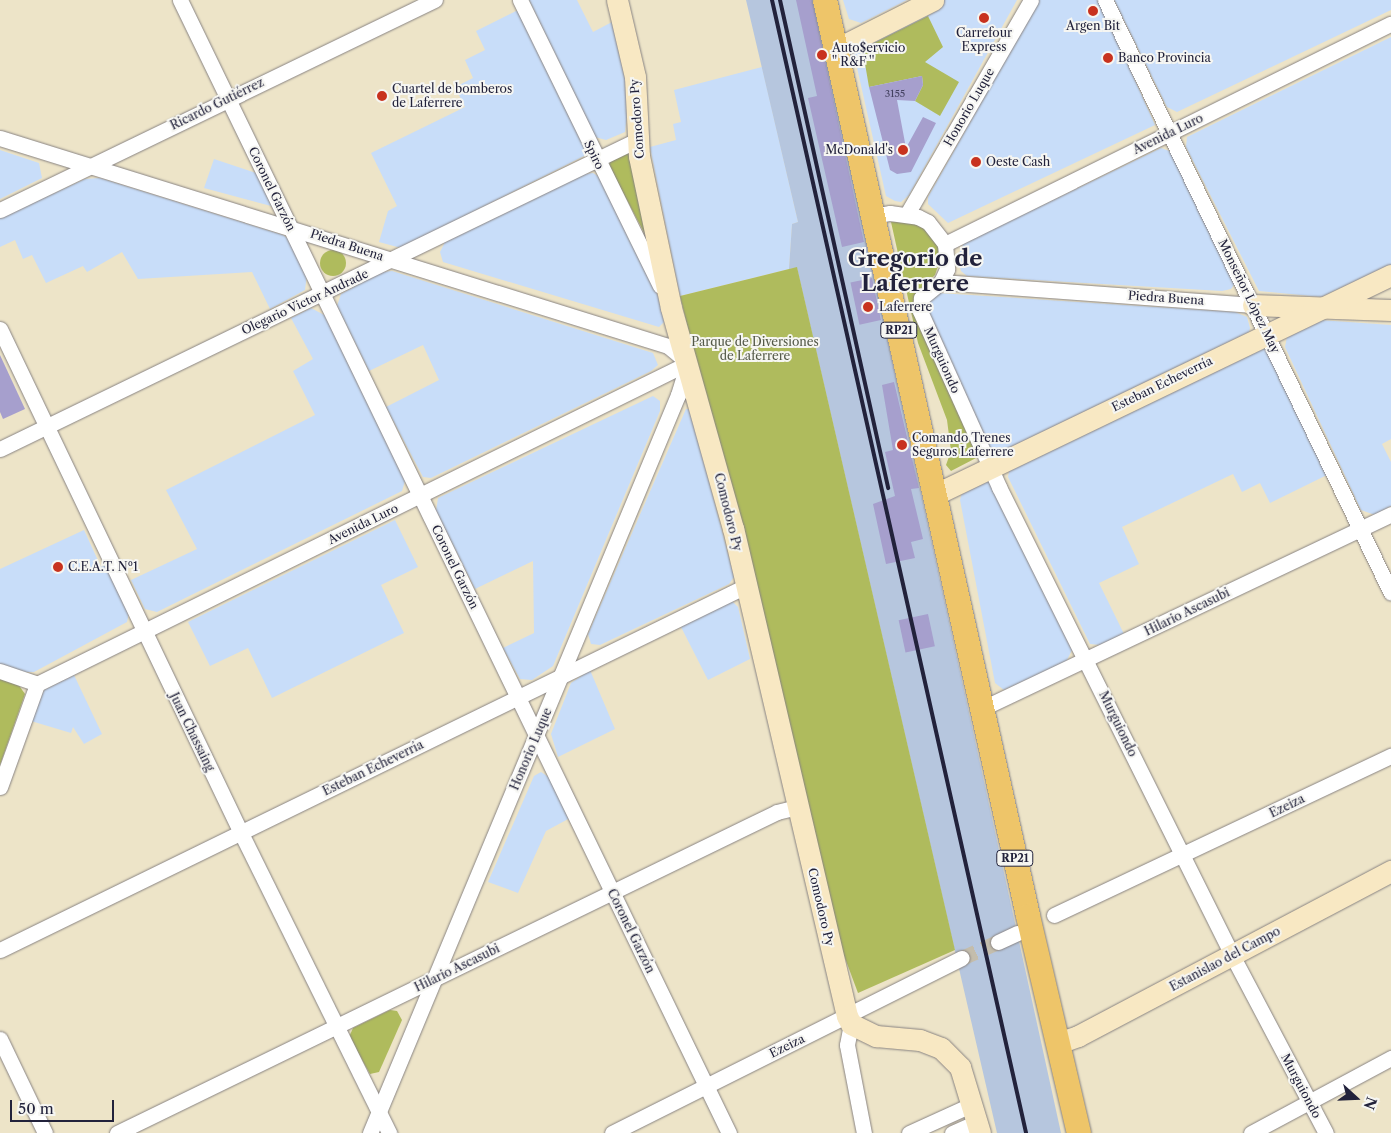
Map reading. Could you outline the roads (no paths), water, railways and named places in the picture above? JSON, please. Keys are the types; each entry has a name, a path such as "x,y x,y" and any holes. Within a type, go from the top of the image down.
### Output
{"main road":[{"name":"Comodoro Py","path":"617,0 635,78 637,140 672,308 746,586 849,1020"},
{"name":"RP21","path":"825,0 982,708 1022,924 1058,1043 1079,1133"},
{"path":"836,50 933,0"},
{"name":"Esteban Echeverría","path":"934,495 1391,275"},
{"name":"Piedra Buena","path":"1253,305 1391,310"},
{"name":"Estanislao del Campo","path":"1058,1043 1078,1036 1391,871"},
{"path":"849,1020 876,1036 920,1040 941,1048 960,1067 977,1120"}],"street":[{"name":"Coronel Garzón","path":"180,0 536,737 708,1085 729,1133"},
{"name":"Ricardo Gutiérrez","path":"0,210 228,98 435,0"},
{"name":"Spiro","path":"520,0 597,161 672,308"},
{"name":"Honorio Luque","path":"907,214 1030,0"},
{"name":"Monseñor López May","path":"1105,0 1168,133 1268,334 1391,593"},
{"name":"Avenida Luro","path":"945,244 1391,24"},
{"name":"Piedra Buena","path":"0,138 290,226 668,346 688,363"},
{"name":"Olegario Victor Andrade","path":"0,449 394,260 637,140"},
{"path":"874,216 907,214 928,222 945,244 948,257 941,282"},
{"name":"Piedra Buena","path":"941,282 1253,305"},
{"name":"Murguiondo","path":"941,282 925,293 920,304 920,311 990,467 1232,956 1326,1133"},
{"name":"Juan Chassaing","path":"0,329 241,833 389,1133"},
{"name":"Honorio Luque","path":"370,1133 563,674 678,395 688,363"},
{"name":"Avenida Luro","path":"37,684 143,629 420,496 688,363"},
{"name":"Hilario Ascasubi","path":"982,708 1391,514"},
{"name":"Esteban Echeverría","path":"0,950 746,586"},
{"path":"0,670 37,684 0,787"},
{"name":"Ezeiza","path":"1054,915 1183,856 1391,756"},
{"name":"Hilario Ascasubi","path":"118,1133 337,1029 777,812 797,807"},
{"name":"Ezeiza","path":"998,942 1022,924 1052,910 1172,855 1183,856"},
{"name":"Ezeiza","path":"612,1133 708,1085 849,1020 962,958"},
{"name":"Comodoro Py","path":"849,1020 848,1045 864,1133"},
{"path":"0,1039 45,1133"},
{"path":"1251,1133 1391,1058"},
{"path":"909,1133 977,1120"},
{"path":"952,1133 977,1120"}],"tunnel":[{"path":"962,958 998,942"}],"railway":[{"path":"772,0 1026,1133"},
{"path":"780,0 888,488"}],"place":[{"name":"Argen Bit","path":"1093,11"},
{"name":"Carrefour Express","path":"984,18"},
{"name":"Auto$ervicio '' R&F ''","path":"822,55"},
{"name":"Banco Provincia","path":"1108,58"},
{"name":"Cuartel de bomberos de Laferrere","path":"382,96"},
{"name":"McDonald's","path":"903,150"},
{"name":"Oeste Cash","path":"976,162"},
{"name":"Laferrere","path":"868,307"},
{"name":"Comando Trenes Seguros Laferrere","path":"902,445"},
{"name":"C.E.A.T. Nº1","path":"58,567"}],"district":[{"name":"Gregorio de Laferrere","path":"915,270"}],"park label":[{"name":"Parque de Diversiones de Laferrere","path":"755,349"}]}
